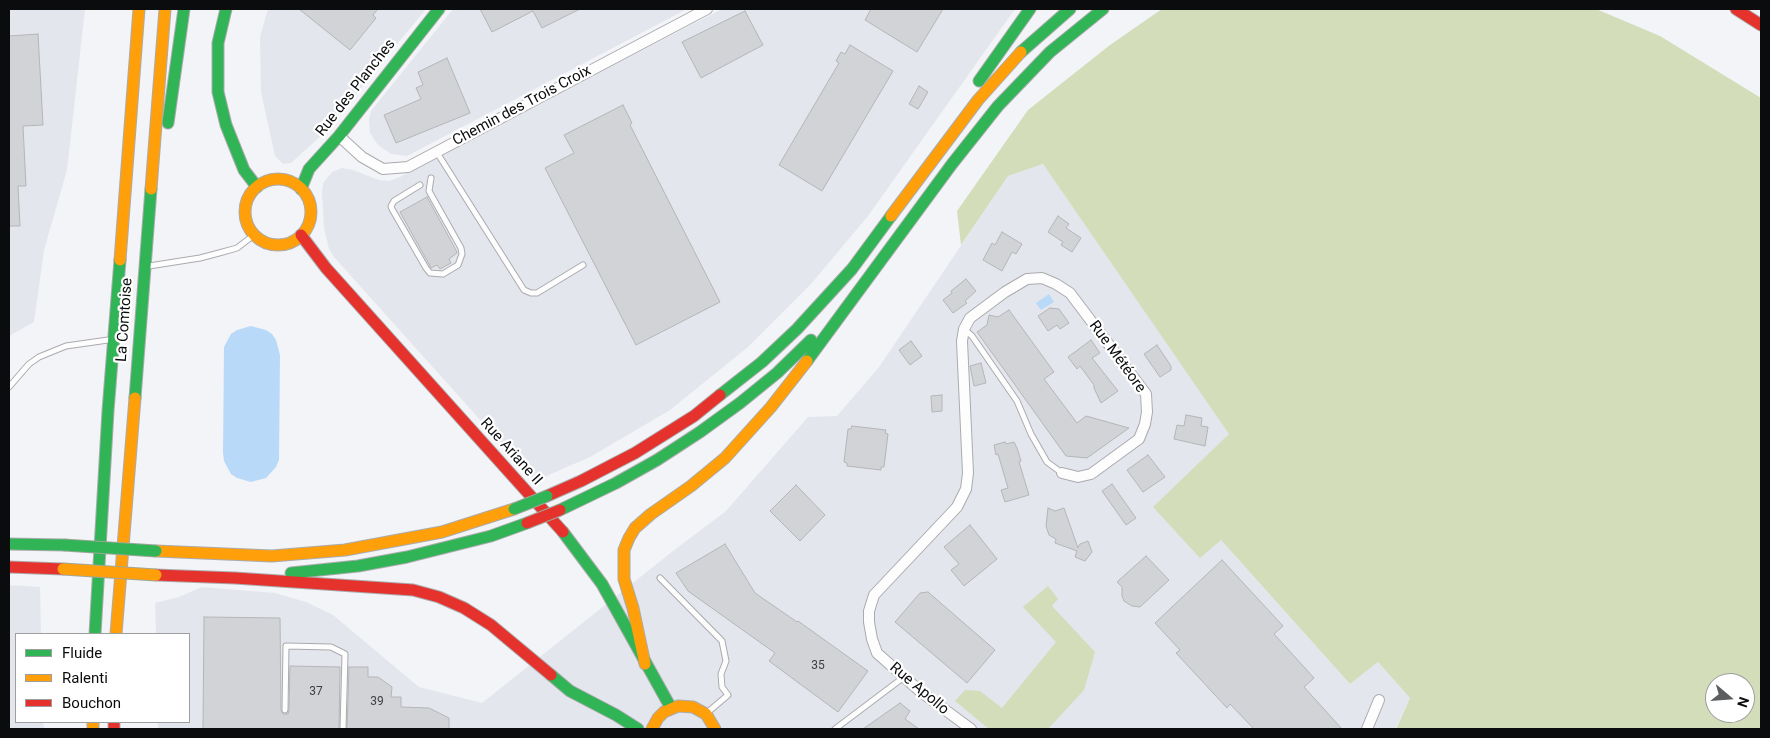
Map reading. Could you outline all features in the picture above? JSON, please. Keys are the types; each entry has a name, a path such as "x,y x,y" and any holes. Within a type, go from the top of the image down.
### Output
{"main road":[{"name":"La Comtoise","path":"95,633 107,421 139,9"},
{"name":"La Comtoise","path":"116,633 165,9"},
{"path":"148,216 165,143 184,9"},
{"path":"226,9 218,43 218,92 226,125 244,170 257,187"},
{"name":"Rue des Planches","path":"301,188 309,169 339,136 438,9"},
{"path":"898,206 986,70 1030,9"},
{"path":"9,544 272,556 345,550 442,532 514,509 581,481 635,453 694,416 762,362 798,329 828,298 875,239 960,122 1000,74 1045,29 1070,9"},
{"path":"234,578 358,566 407,557 491,536 560,510 616,483 657,460 700,432 777,373 846,304 998,106 1050,52 1103,9"},
{"path":"1736,9 1761,25"},
{"path":"274,179 293,183 301,188 310,206 310,217 301,235 293,241 273,244 263,241 254,235 247,221 246,205 250,195 257,187 274,179"},
{"name":"Rue Ariane II","path":"301,235 326,268 561,530 602,584 671,708"},
{"path":"645,664 633,608 624,579 624,550 631,533 650,514 691,486 725,458 771,407 823,342 878,264"},
{"path":"9,567 396,588 439,597 464,608 491,625 570,691 638,729"},
{"path":"652,729 658,718 671,708 678,706 693,707 706,714 712,721 715,729"}],"street":[{"name":"Chemin des Trois Croix","path":"339,136 362,157 383,169 422,164 435,151 707,9"},
{"name":"Rue Météore","path":"964,329 970,318 1005,292 1027,279 1042,278 1070,293 1146,394 1148,412 1139,439 1091,474 1078,477 1062,473"},
{"name":"Rue Apollo","path":"964,329 962,341 968,473 966,490 957,508 874,595 869,611 869,622 877,653 966,728"},
{"path":"1367,729 1379,700"}],"lane":[{"path":"435,151 524,290 537,293 583,265"},
{"path":"420,185 394,202 392,210 426,268 430,272 443,274 458,265 462,248 430,190 430,178"},
{"path":"144,267 200,258 237,248 254,235"},
{"name":"Rue Météore","path":"964,329 972,336 1017,401 1031,434 1048,462 1062,473"},
{"path":"9,387 29,364 40,357 66,346 114,340"},
{"path":"660,578 722,641 726,661 721,674 722,687 728,695 706,714"},
{"path":"285,710 286,646 331,647 345,654 344,729"},
{"path":"835,729 904,677"}],"shaded area":[{"path":"9,9 85,9 67,170 44,250 34,322 9,336"},
{"path":"268,9 426,9 323,134 291,163 283,164 275,156 261,92 260,37"},
{"path":"453,9 687,9 407,156 391,154 378,145 370,133 369,119 371,111"},
{"path":"722,9 1015,9 868,216 811,284 748,347 670,410 590,457 535,481 334,257 329,249 324,228 323,183 332,172 342,168 379,180 389,181 400,177"},
{"path":"1043,164 1230,434 1154,507 1221,540 1350,684 1378,662 1410,698 1395,729 158,729 158,723 190,723 190,633 156,633 155,603 179,597 202,587 275,593 306,602 333,615 419,687 482,703 726,511 808,417 837,416 879,367 1008,176"},
{"path":"9,585 40,587 41,633 15,633 15,723 43,723 44,729 9,729"}],"green space":[{"path":"1162,9 1596,9 1660,36 1761,98 1761,729 1396,729 1410,698 1378,662 1350,684 1221,540 1200,558 1153,507 1229,434 1043,164 1008,176 961,245 957,211 1028,110 1110,45"},
{"path":"1048,586 1058,599 1052,606 1095,652 1084,690 1048,729 989,729 955,701 965,690 980,691 1002,708 1056,642 1023,607"}],"water":[{"path":"1049,294 1054,302 1041,310 1036,303"},
{"path":"251,326 266,330 272,334 276,340 280,355 279,460 276,467 266,478 251,482 231,474 224,461 223,453 224,347 231,334"}],"building":[{"path":"299,9 378,9 373,15 376,18 350,50"},
{"path":"480,9 580,9 542,28 533,11 492,32"},
{"path":"871,9 943,9 917,52 865,20"},
{"path":"745,11 763,45 701,78 682,42"},
{"path":"38,34 43,125 23,126 26,186 18,186 20,226 9,226 9,36"},
{"path":"850,45 893,71 822,191 779,165 839,63 836,61 841,52 845,54"},
{"path":"447,58 470,113 396,143 384,115 421,99 416,88 423,85 418,72"},
{"path":"919,86 928,92 918,109 909,104"},
{"path":"623,105 632,123 630,125 720,302 636,345 545,168 574,153 564,135"},
{"path":"427,197 457,252 449,259 451,263 440,269 437,265 431,268 400,212"},
{"path":"1058,216 1069,224 1066,228 1081,238 1072,252 1061,245 1063,242 1048,232"},
{"path":"1002,232 1022,244 1016,254 1012,252 1002,271 983,260 992,243 995,245"},
{"path":"966,279 976,291 965,301 967,303 953,313 943,300"},
{"path":"1050,308 1059,309 1069,323 1060,329 1057,325 1048,331 1038,316"},
{"path":"1009,310 1054,372 1044,379 1077,423 1086,416 1129,428 1087,458 1066,456 977,332 987,325 989,315 998,317"},
{"path":"1091,340 1100,353 1092,358 1118,391 1101,403 1094,385 1080,366 1077,369 1068,357"},
{"path":"911,341 922,356 910,365 899,350"},
{"path":"1157,345 1171,366 1171,370 1160,377 1144,354"},
{"path":"981,363 986,383 974,386 970,366"},
{"path":"942,395 942,411 932,412 931,396"},
{"path":"1186,415 1202,418 1201,426 1208,427 1205,446 1174,439 1177,425 1184,426"},
{"path":"852,426 886,430 885,433 888,434 884,467 881,467 881,470 847,466 847,463 844,462 848,429 851,429"},
{"path":"1005,442 1006,444 1014,442 1017,448 1021,461 1019,462 1029,495 1005,502 1001,490 1008,488 994,445"},
{"path":"1148,455 1165,477 1143,492 1127,470"},
{"path":"1112,484 1136,518 1126,525 1102,491"},
{"path":"796,485 825,515 800,541 770,511"},
{"path":"1048,508 1055,511 1064,508 1078,548 1080,544 1088,541 1092,552 1085,561 1075,557 1077,551 1055,543 1056,539 1049,535 1046,526"},
{"path":"970,525 997,559 964,586 951,570 959,564 944,547"},
{"path":"725,544 755,593 868,671 838,712 769,661 775,653 688,591 676,573"},
{"path":"1146,556 1169,580 1140,607 1132,606 1124,601 1122,587 1117,582"},
{"path":"1222,560 1283,626 1274,634 1314,678 1304,687 1342,729 1254,729 1230,704 1227,708 1176,653 1180,650 1155,623"},
{"path":"928,592 995,650 967,683 895,622 920,593"},
{"path":"204,617 280,618 281,710 283,714 288,714 289,710 290,666 340,667 339,729 203,729"},
{"path":"349,667 368,667 368,677 378,677 392,687 391,697 401,697 401,707 429,708 449,718 449,729 347,729"},
{"path":"900,703 910,711 905,719 919,729 863,729"}],"traffic: fast":[{"path":"168,123 184,9"},
{"path":"226,9 218,43 218,92 226,125 244,170 257,187"},
{"path":"301,189 309,169 339,136 439,9"},
{"path":"979,81 1030,9"},
{"path":"1021,52 1070,9"},
{"path":"807,361 952,164 998,106 1050,52 1103,9"},
{"path":"135,398 151,189"},
{"path":"720,395 762,362 797,329 852,269 891,216"},
{"path":"95,633 108,411 120,260"},
{"path":"560,510 616,483 657,460 700,432 777,373 811,340"},
{"path":"514,509 547,496"},
{"path":"291,573 358,566 407,557 491,536 527,523"},
{"path":"563,532 602,584 671,708"},
{"path":"9,544 64,545"},
{"path":"64,545 156,551"},
{"path":"551,675 570,691 638,729"}],"traffic: slow":[{"path":"120,260 139,9"},
{"path":"151,189 165,9"},
{"path":"891,216 978,100 1021,52"},
{"path":"278,179 290,182 301,189 308,200 311,212 308,224 301,235 290,242 278,245 266,242 255,235 248,224 245,212 248,200 255,189 266,182 278,179"},
{"path":"645,664 633,608 624,579 624,550 629,538 635,528 651,514 691,486 725,458 771,407 807,361"},
{"path":"116,633 135,398"},
{"path":"156,551 272,556 345,550 442,532 514,509"},
{"path":"63,569 156,575"},
{"path":"652,729 664,712 678,706 693,707 706,714 715,729"},
{"path":"93,723 93,729"}],"traffic: jam":[{"path":"1736,9 1761,25"},
{"path":"301,235 326,268 563,532"},
{"path":"547,496 635,453 694,416 720,395"},
{"path":"527,523 560,510"},
{"path":"9,567 63,569"},
{"path":"156,575 235,578 413,590 439,597 464,608 491,625 551,675"},
{"path":"114,723 114,729"}]}
